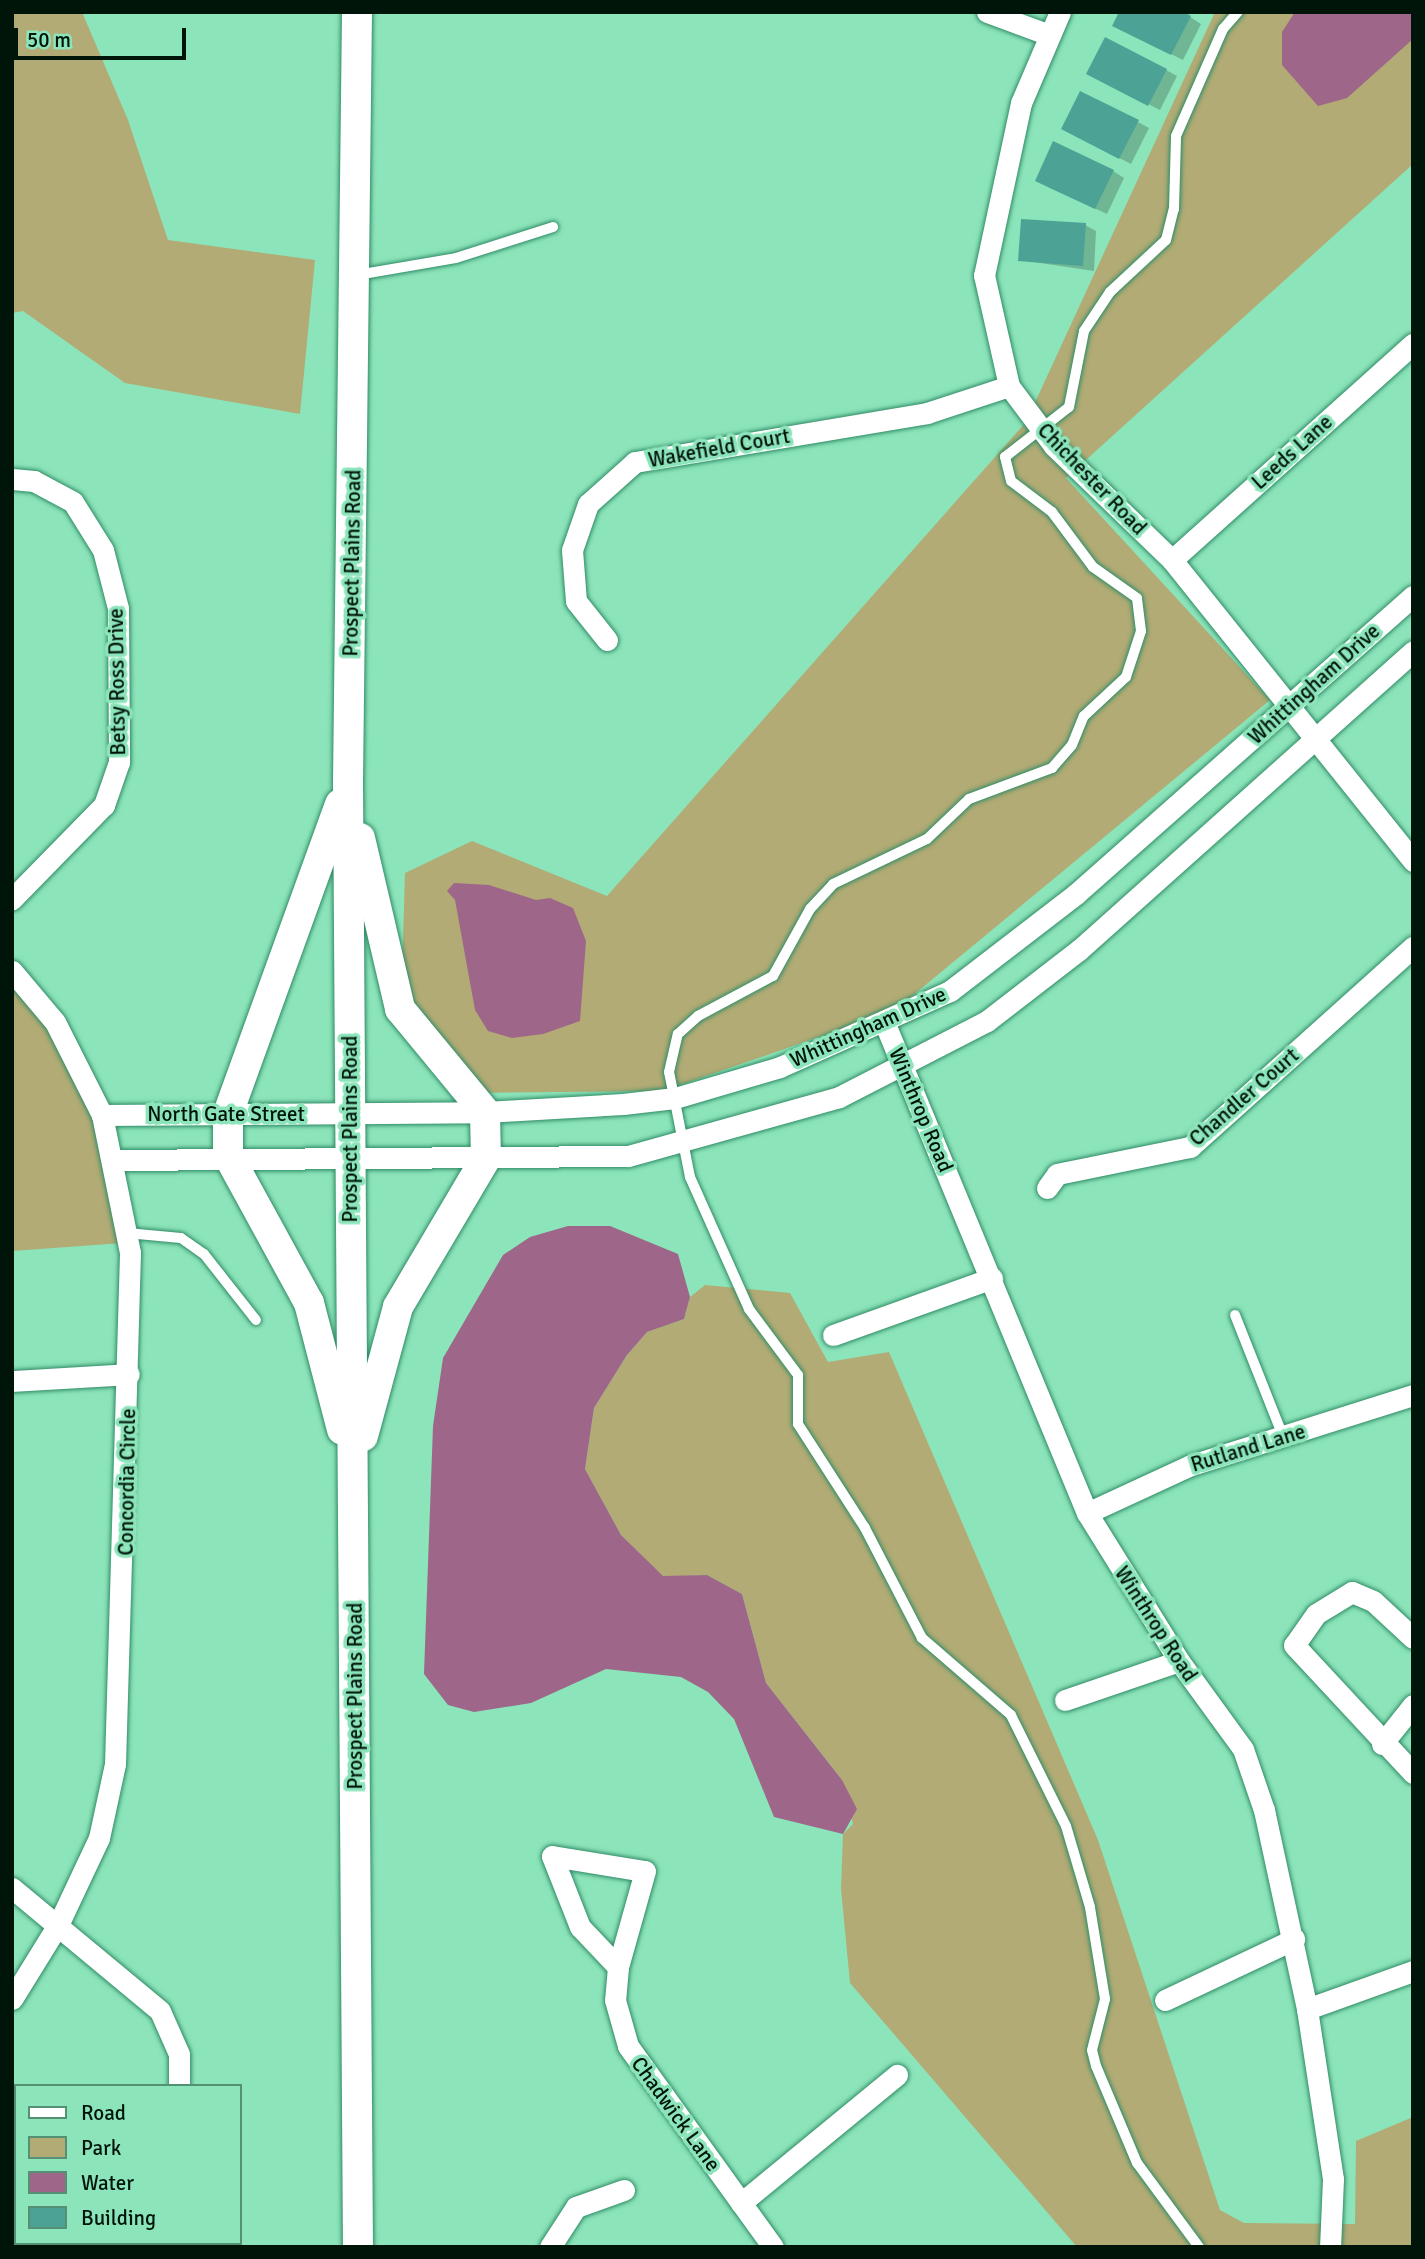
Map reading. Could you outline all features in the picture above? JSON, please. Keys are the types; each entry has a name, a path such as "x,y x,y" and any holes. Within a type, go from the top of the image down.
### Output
{"street":[{"name":"Prospect Plains Road","path":"357,12 357,275 348,784 358,2247"},
{"path":"987,12 1050,35"},
{"name":"Chichester Road","path":"1060,12 1021,103 984,275 1009,386 1041,429 1172,560 1289,709"},
{"name":"Leeds Lane","path":"1172,560 1413,344"},
{"name":"Wakefield Court","path":"607,640 576,601 572,550 588,504 635,462 927,413 1009,386"},
{"name":"Betsy Ross Drive","path":"12,479 34,481 73,502 103,550 118,608 119,762 104,805 12,899"},
{"name":"Whittingham Drive","path":"351,1114 485,1112 675,1098 780,1067 885,1024 950,991 1065,902 1289,709 1413,596"},
{"name":"Whittingham Drive","path":"350,1158 628,1156 686,1143 839,1097 903,1068 987,1021 1079,950 1413,652"},
{"path":"1289,709 1413,861"},
{"path":"348,784 401,1009 485,1112 485,1158 398,1307 354,1473"},
{"path":"348,784 228,1113 228,1156 309,1303 354,1473"},
{"name":"Chandler Court","path":"1047,1188 1057,1174 1190,1147 1413,947"},
{"name":"Concordia Circle","path":"12,971 55,1022 102,1115 114,1160 127,1233 129,1374 115,1764 99,1839 59,1923 12,1999"},
{"name":"Winthrop Road","path":"885,1024 1087,1513 1179,1661 1243,1749 1294,1940 1307,2009 1333,2179 1330,2247"},
{"name":"North Gate Street","path":"102,1115 351,1114"},
{"name":"North Gate Street","path":"114,1160 228,1156 350,1158"},
{"path":"833,1335 992,1278"},
{"path":"12,1381 129,1374"},
{"name":"Rutland Lane","path":"1087,1513 1191,1465 1283,1434 1348,1420 1413,1395"},
{"path":"1413,1638 1373,1601 1352,1592 1297,1633 1299,1657 1413,1773"},
{"path":"1065,1700 1179,1661"},
{"path":"1382,1744 1413,1705"},
{"name":"Chadwick Lane","path":"618,1967 580,1927 552,1856 645,1871 618,1967 615,2000 628,2046 773,2247"},
{"path":"12,1888 59,1923 160,2011 179,2054 179,2084"},
{"path":"1165,2000 1294,1940"},
{"path":"1307,2009 1413,1971"},
{"path":"741,2203 897,2075"},
{"path":"550,2247 576,2207 624,2190"}],"lane":[{"path":"1199,2247 1137,2163 1097,2066 1092,2050 1105,1999 1087,1897 1066,1826 1011,1715 922,1638 865,1528 798,1424 798,1375 749,1309 690,1177 686,1143 668,1072 678,1034 698,1016 773,976 810,909 833,884 927,839 969,799 1052,768 1072,745 1084,716 1126,677 1140,631 1137,598 1093,567 1065,527 1005,469 1011,449 1069,407 1073,368 1095,313 1166,240 1174,209 1176,136 1223,29 1238,12"},
{"path":"357,275 456,258 553,227"},
{"path":"127,1233 181,1238 204,1254 256,1320"},
{"path":"1235,1315 1283,1434"}],"green space":[{"path":"12,12 82,12 128,120 168,240 315,260 300,414 125,383 23,311 12,313"},
{"path":"1215,12 1413,12 1413,164 1066,478 1270,700 894,1011 663,1091 468,1093 401,1008 405,873 472,841 607,896 1026,422"},
{"path":"12,978 82,1078 114,1160 123,1243 12,1251"},
{"path":"705,1285 790,1293 828,1362 889,1352 1098,1840 1220,2210 1244,2223 1355,2224 1356,2141 1413,2117 1413,2247 1077,2247 850,1983 841,1889 843,1834 853,1824 842,1780 766,1683 742,1594 707,1575 663,1577 621,1535 585,1469 594,1408 627,1355 647,1332 684,1319 690,1297"}],"water":[{"path":"1295,12 1413,12 1413,39 1347,98 1318,106 1282,65 1282,32"},
{"path":"454,883 489,885 536,900 550,898 573,908 586,941 580,1021 543,1034 512,1038 488,1031 475,1010 455,900 447,891"},
{"path":"568,1226 610,1226 678,1254 690,1297 684,1319 647,1332 627,1355 594,1408 585,1469 621,1535 663,1576 707,1575 742,1594 766,1683 842,1780 857,1809 843,1834 774,1817 734,1719 708,1692 681,1677 606,1669 531,1703 474,1712 448,1705 424,1674 433,1426 443,1358 503,1255 530,1237"}],"building":[{"path":"1119,12 1184,12 1191,16 1171,55 1112,26"},
{"path":"1105,37 1167,69 1148,106 1086,74"},
{"path":"1080,91 1139,120 1119,159 1061,129"},
{"path":"1053,141 1114,170 1095,209 1035,181"},
{"path":"1021,219 1086,223 1083,266 1018,261"}]}
